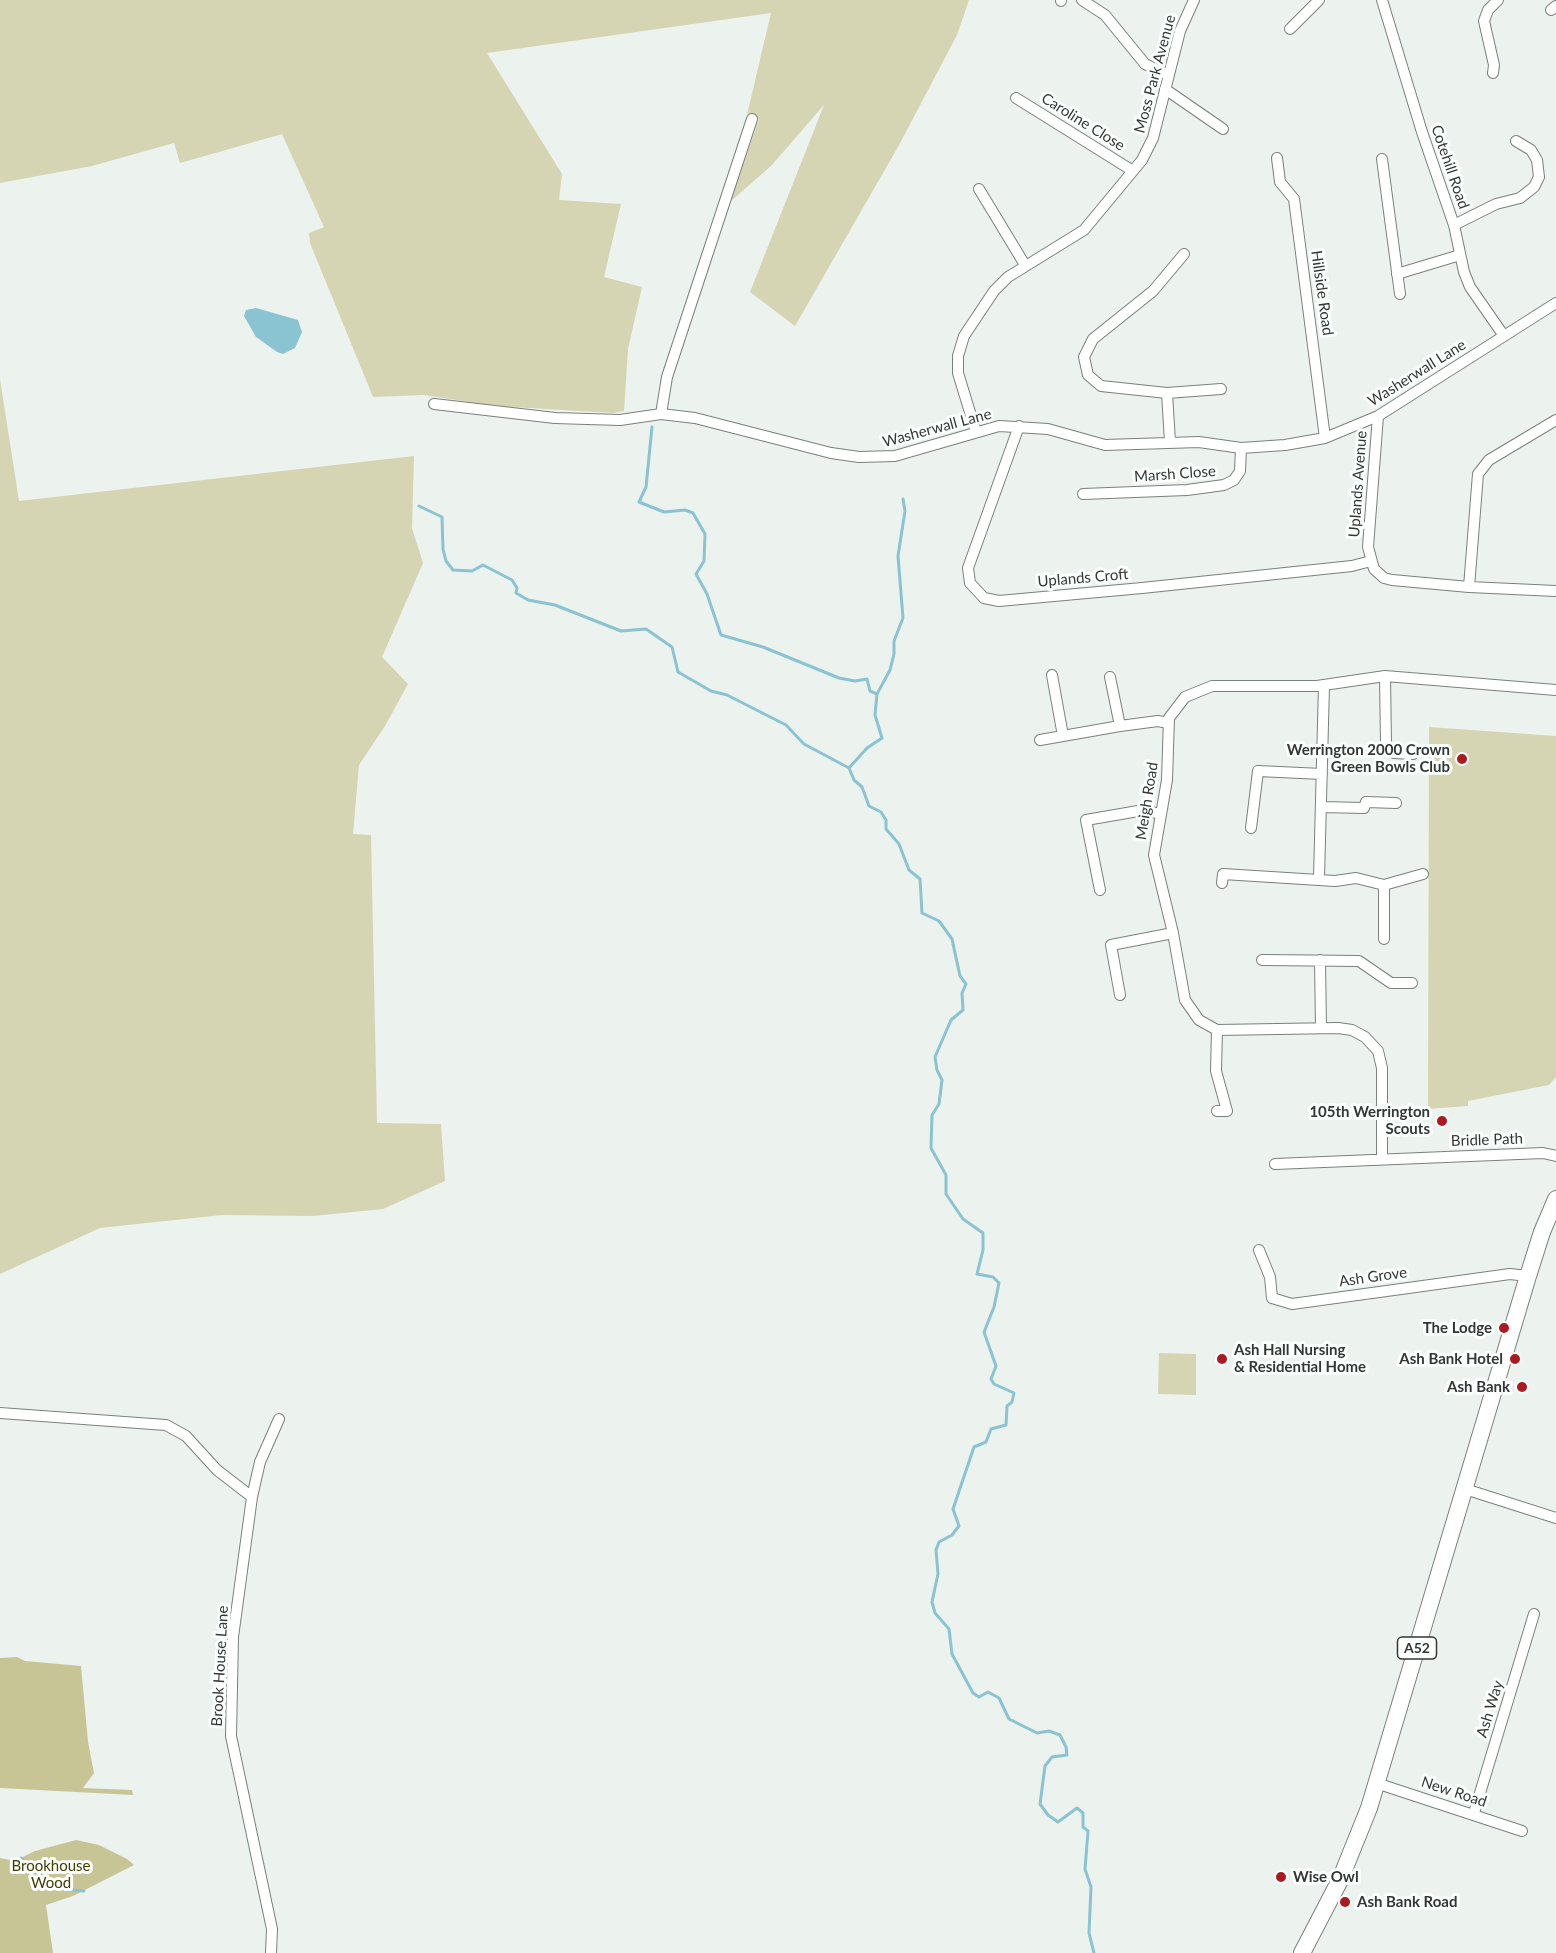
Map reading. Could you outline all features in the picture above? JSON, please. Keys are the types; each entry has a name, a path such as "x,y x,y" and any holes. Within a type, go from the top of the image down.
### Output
{"highway":[{"name":"A52","path":"1302,1953 1340,1880 1377,1783 1528,1276 1542,1232 1556,1200"}],"street":[{"path":"1082,0 1105,15 1145,64 1168,75"},
{"name":"Moss Park Avenue","path":"976,432 959,381 958,364 961,346 969,327 994,291 1024,265 1083,230 1133,171 1153,138 1186,14 1194,0"},
{"path":"1290,29 1319,0"},
{"name":"Cotehill Road","path":"1382,0 1422,132 1454,225 1470,287 1504,336"},
{"path":"1495,68 1484,21 1488,10 1498,0"},
{"path":"1165,89 1223,129"},
{"name":"Caroline Close","path":"1016,98 1133,171"},
{"path":"661,414 667,377 752,118"},
{"path":"1454,225 1496,204 1520,198 1531,191 1539,177 1538,165 1531,150 1523,142"},
{"name":"Hillside Road","path":"1278,158 1280,182 1294,198 1325,438"},
{"path":"1382,159 1400,294"},
{"path":"979,189 1024,265"},
{"path":"1184,254 1154,291 1093,339 1084,357 1088,375 1101,386 1167,393 1221,389"},
{"path":"1397,274 1460,255"},
{"name":"Washerwall Lane","path":"434,404 555,418 620,420 661,414 695,418 859,457 895,456 999,426 1048,429 1105,445 1170,442 1199,442 1241,448 1285,445 1325,438 1378,416 1504,336 1554,308"},
{"path":"1167,393 1170,442"},
{"name":"Uplands Avenue","path":"1371,561 1368,547 1378,416"},
{"path":"1469,587 1478,474 1489,460 1556,420"},
{"name":"Uplands Croft","path":"1019,426 968,568 970,584 984,598 999,601 1142,588 1352,566 1371,561"},
{"name":"Marsh Close","path":"1083,494 1224,485 1234,480 1240,471 1241,448"},
{"path":"1371,561 1379,574 1392,580 1469,587 1556,591"},
{"path":"1052,675 1063,736"},
{"path":"1040,740 1120,726 1158,721 1168,723 1180,702 1205,687 1324,685 1385,676 1556,690"},
{"path":"1385,676 1386,745 1394,753 1413,754"},
{"path":"1110,677 1120,726"},
{"path":"1318,878 1324,685"},
{"name":"Meigh Road","path":"1168,723 1167,780 1154,855 1173,933 1185,1000 1199,1020 1217,1030"},
{"path":"1251,828 1258,771 1322,774"},
{"path":"1321,807 1364,808 1366,802 1396,803"},
{"path":"1100,890 1086,820 1144,810 1160,814"},
{"path":"1222,883 1223,874 1356,878 1384,885 1423,874"},
{"path":"1384,885 1384,939"},
{"path":"1120,995 1111,945 1173,933"},
{"path":"1262,960 1359,962 1391,982 1412,983"},
{"path":"1320,960 1321,1028"},
{"path":"1217,1111 1227,1111 1216,1071 1217,1030 1321,1028 1353,1030 1365,1037 1378,1051 1382,1068 1382,1158"},
{"name":"Bridle Path","path":"1275,1164 1543,1153 1556,1156"},
{"name":"Ash Grove","path":"1259,1250 1270,1277 1272,1298 1292,1304 1510,1274 1528,1276"},
{"path":"0,1413 166,1425 186,1436 217,1470 252,1497"},
{"name":"Brook House Lane","path":"271,1953 272,1929 231,1736 233,1636 252,1497 260,1462 279,1419"},
{"path":"1465,1489 1556,1518"},
{"name":"Ash Way","path":"1474,1813 1534,1614"},
{"name":"New Road","path":"1377,1783 1522,1830"}],"green space":[{"path":"0,0 969,0 957,35 898,147 795,326 750,292 824,105 771,166 730,202 759,119 747,115 771,13 487,53 562,174 559,200 621,204 604,277 642,287 628,349 624,411 613,413 495,406 424,395 373,397 310,243 309,233 324,227 282,134 180,163 174,143 92,166 0,183"},
{"path":"0,379 19,501 414,456 412,528 423,563 382,657 408,684 385,726 359,765 353,834 371,835 377,1123 441,1124 445,1181 383,1209 313,1216 222,1215 100,1228 0,1274"},
{"path":"1429,727 1556,736 1556,1077 1549,1085 1468,1101 1468,1106 1428,1109"},
{"path":"1159,1353 1196,1354 1196,1395 1158,1394"},
{"path":"17,1657 25,1661 81,1666 88,1742 94,1773 83,1788 132,1790 133,1795 0,1788 0,1658"},
{"name":"Brookhouse Wood","path":"76,1840 99,1845 134,1865 73,1896 46,1905 53,1953 0,1953 0,1858 15,1861 35,1851"}],"water":[{"path":"256,308 298,320 302,332 295,348 283,354 256,337 244,316 246,310"}],"waterway":[{"path":"652,427 646,487 639,502 664,512 685,510 693,513 705,534 704,561 696,574 707,594 721,635 763,647 839,678 855,681 867,679 870,691 877,694"},
{"path":"849,768 867,748 882,738 875,715 877,694 890,670 894,641 903,618 898,556 905,511 903,499"},
{"path":"419,506 442,517 443,549 446,561 453,570 472,571 483,565 512,580 517,588 516,593 528,600 555,605 621,631 646,629 672,647 678,672 711,691 727,695 786,725 804,744 849,768"},
{"path":"849,768 854,780 862,787 869,806 881,812 886,820 886,829 899,844 909,870 920,879 922,913 939,921 952,939 960,976 966,984 962,993 963,1010 951,1020 935,1057 937,1070 942,1080 939,1104 932,1115 931,1148 946,1175 946,1194 963,1219 983,1233 983,1250 977,1274 993,1277 999,1283 994,1307 984,1332 996,1366 991,1379 994,1384 1014,1393 1012,1402 1007,1406 1006,1425 991,1429 986,1442 974,1447 953,1509 959,1526 952,1535 939,1542 936,1550 938,1574 932,1602 935,1613 949,1629 952,1654 973,1693 979,1697 988,1692 999,1698 1009,1719 1037,1733 1049,1731 1060,1735 1066,1747 1067,1755 1052,1757 1045,1766 1040,1804 1048,1815 1058,1822 1077,1808 1083,1813 1083,1827 1088,1831 1085,1869 1091,1887 1089,1933 1094,1953"},
{"path":"21,1858 46,1880 72,1890 84,1891"}],"place":[{"name":"Werrington 2000 Crown Green Bowls Club","path":"1462,759"},
{"name":"105th Werrington Scouts","path":"1442,1121"},
{"name":"The Lodge","path":"1504,1328"},
{"name":"Ash Hall Nursing & Residential Home","path":"1222,1359"},
{"name":"Ash Bank Hotel","path":"1515,1359"},
{"name":"Ash Bank","path":"1522,1387"},
{"name":"Wise Owl","path":"1281,1877"},
{"name":"Ash Bank Road","path":"1345,1902"}]}
